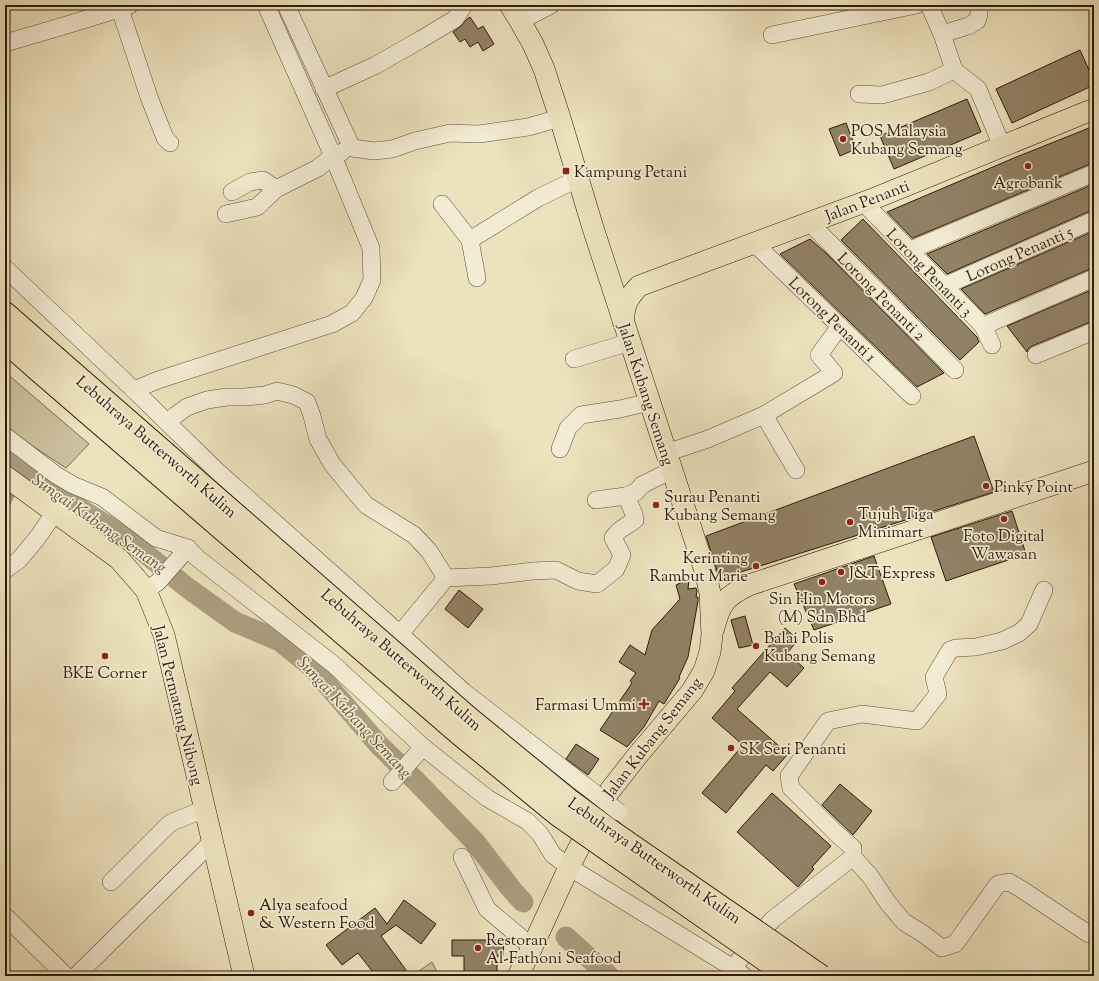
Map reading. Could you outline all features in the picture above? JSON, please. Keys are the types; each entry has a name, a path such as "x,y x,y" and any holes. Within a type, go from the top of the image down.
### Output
{"highway":[{"name":"Lebuhraya Butterworth Kulim","path":"5,313 47,364 457,732 558,815 788,976"},
{"name":"Lebuhraya Butterworth Kulim","path":"5,341 47,364 556,790 620,837 821,976"}],"main road":[{"name":"Jalan Kubang Semang","path":"515,13 533,44 544,69 604,264 705,572 710,593 712,635 710,652 704,671 692,691 605,797 567,870 518,976"},
{"name":"Jalan Penanti","path":"639,286 863,202 1092,110"},
{"path":"604,264 614,276 639,286 627,300 624,308 623,321"},
{"path":"712,635 718,614 724,603 735,592 749,585 1094,471"},
{"name":"Jalan Permatang Nibong","path":"9,479 119,558 152,586 244,976"},
{"path":"705,572 715,580 726,584 737,583 749,585"}],"street":[{"path":"134,390 158,380 332,324 352,313 364,298 372,280 371,248 333,156 266,5"},
{"path":"286,5 352,148"},
{"path":"324,89 376,65 420,40 455,19 464,5"},
{"path":"515,13 551,5"},
{"path":"772,35 916,5"},
{"path":"929,5 942,34 954,70 978,89 1002,146"},
{"path":"5,43 46,32 125,7 152,104 165,138 170,143"},
{"path":"942,34 968,26 977,21 979,14"},
{"path":"859,94 882,95 929,82 954,70"},
{"path":"226,214 257,207 276,190 318,168 333,156 352,148 374,151 392,149 415,141 450,133 479,134 528,127 560,118"},
{"path":"910,250 1094,173"},
{"path":"470,240 538,198 578,179"},
{"path":"232,192 250,182 263,180 276,190"},
{"name":"Lorong Penanti 3","path":"863,202 983,326 992,345"},
{"path":"442,204 470,240 477,278"},
{"name":"Lorong Penanti 5","path":"944,286 1094,220"},
{"name":"Lorong Penanti 2","path":"809,222 955,370"},
{"name":"Lorong Penanti 1","path":"754,243 912,396"},
{"path":"5,268 217,471 464,692 619,812"},
{"path":"983,326 1094,278"},
{"path":"596,500 626,496 636,492 669,462 708,439 764,415 834,373 819,355 840,326"},
{"path":"1036,355 1094,332"},
{"path":"574,360 630,342"},
{"path":"167,422 187,407 206,400 227,397 265,395 277,391 292,395 308,402 318,439 332,464 366,504 414,535 429,551 446,578"},
{"path":"560,449 568,428 581,415 620,409 650,402"},
{"path":"764,415 796,470"},
{"path":"5,436 56,475 73,485 102,497 156,538 196,557 333,664 419,752 487,798 527,821 540,834 552,855 567,870 738,972 772,920 853,857"},
{"path":"400,634 446,578 491,576 556,570 578,581 597,584 616,569 622,555 613,538 618,530 635,520 626,496"},
{"path":"5,570 19,560 38,537 55,512"},
{"path":"152,586 185,551"},
{"path":"1044,590 1030,624 1018,633 1002,641 976,647 956,648 950,650 934,677 938,694 918,721 862,714 828,721 789,776 791,788 853,848 853,857 870,876 888,903 904,922 942,948 955,944 998,884 1008,882 1094,936"},
{"path":"394,780 419,752"},
{"path":"111,882 172,822 205,809"},
{"path":"76,976 212,842"},
{"path":"462,857 487,909 534,943"},
{"path":"8,924 66,976"}],"shaded area":[{"path":"5,372 89,444 66,468 5,428"},
{"path":"432,962 439,976 412,976"}],"building":[{"path":"470,17 478,29 483,26 494,44 483,51 478,42 470,47 465,39 460,42 453,32"},
{"path":"1080,50 1094,81 1094,85 1012,123 996,89"},
{"path":"967,99 981,132 894,169 880,136"},
{"name":"POS Malaysia Kubang Semang","path":"846,123 856,149 840,156 829,129"},
{"path":"1094,126 1094,163 913,238 887,212 1014,158"},
{"path":"1094,184 1094,210 947,274 927,254"},
{"path":"863,219 977,337 979,342 960,360 841,240"},
{"path":"1094,231 1094,268 985,314 961,289"},
{"path":"810,239 827,254 944,373 917,387 780,254"},
{"path":"1094,289 1094,321 1032,346 1027,352 1007,326"},
{"path":"974,436 994,492 719,579 706,536"},
{"path":"1012,511 1026,554 946,581 931,537"},
{"path":"874,556 891,604 814,630 794,584"},
{"path":"689,579 688,589 696,588 696,597 698,597 698,601 688,657 679,677 680,678 664,704 659,701 644,727 627,747 600,730 632,683 630,681 636,673 619,662 630,645 645,655 652,630 680,599 676,585"},
{"path":"459,590 483,609 468,628 445,609"},
{"path":"745,616 753,645 739,648 731,620"},
{"path":"785,628 798,640 787,653 804,668 787,687 770,672 737,709 788,754 773,771 766,765 726,813 702,793 743,745 712,718 735,691 732,688"},
{"path":"576,744 599,759 588,775 566,759"},
{"path":"840,784 872,811 853,835 822,805"},
{"path":"772,793 831,846 812,867 814,869 798,887 737,832"},
{"path":"404,900 436,924 421,944 396,925 381,936 406,970 398,976 376,976 358,953 342,965 326,945 375,908 387,924"},
{"path":"452,940 504,940 503,956 497,956 497,974 464,974 464,956 452,956"}],"waterway":[{"name":"Sungai Kubang Semang","path":"5,454 69,502 128,539 185,586 235,622 280,641 312,667 379,745 475,842 523,902"},
{"path":"5,502 23,466"},
{"name":"Sungai Kubang Semang","path":"566,937 609,976"}],"place":[{"name":"POS Malaysia Kubang Semang","path":"843,139"},
{"name":"Agrobank","path":"1028,166"},
{"name":"Kampung Petani","path":"566,171"},
{"name":"Pinky Point","path":"986,486"},
{"name":"Surau Penanti Kubang Semang","path":"656,505"},
{"name":"Foto Digital Wawasan","path":"1004,519"},
{"name":"Tujuh Tiga Minimart","path":"850,522"},
{"name":"Kerinting Rambut Marie","path":"756,566"},
{"name":"J&T Express","path":"841,572"},
{"name":"Sin Hin Motors (M) Sdn Bhd","path":"822,582"},
{"name":"Balai Polis Kubang Semang","path":"756,646"},
{"name":"BKE Corner","path":"105,656"},
{"name":"Farmasi Ummi","path":"644,704"},
{"name":"SK Seri Penanti","path":"731,748"},
{"name":"Alya seafood & Western Food","path":"251,913"},
{"name":"Restoran Al-Fathoni Seafood","path":"478,948"}]}
